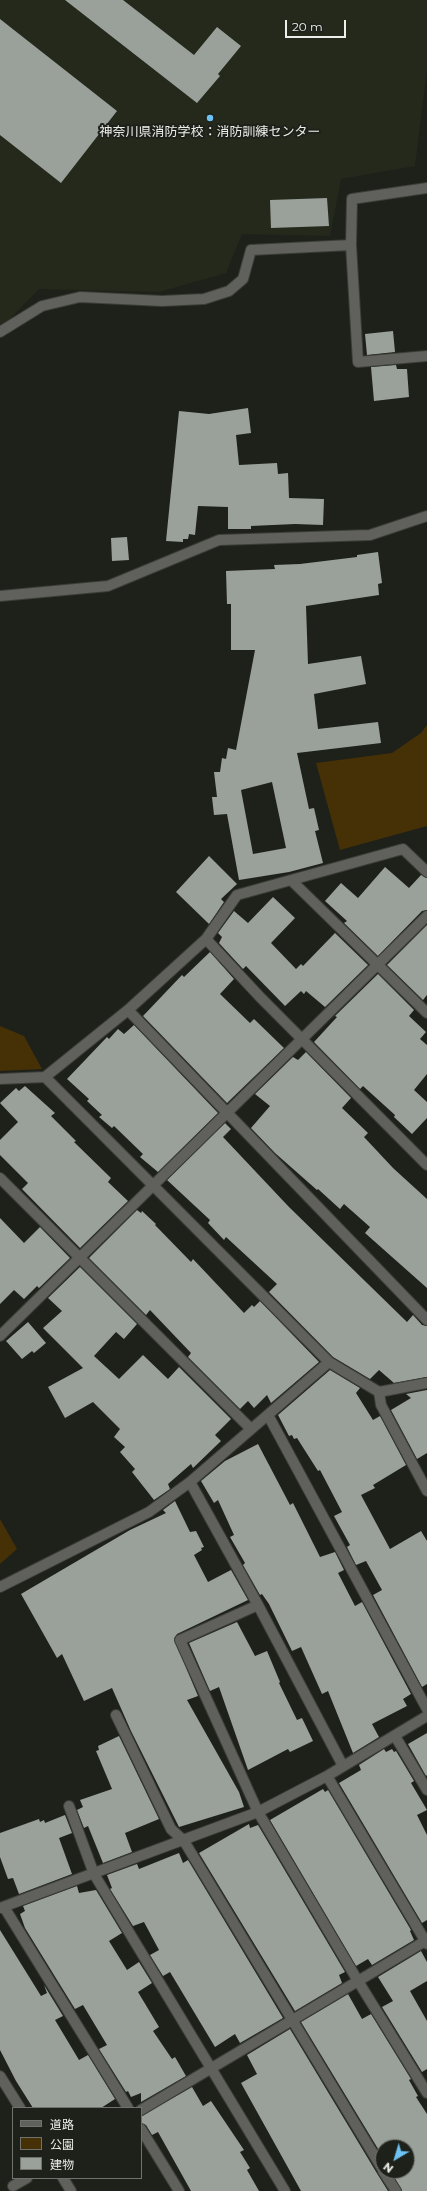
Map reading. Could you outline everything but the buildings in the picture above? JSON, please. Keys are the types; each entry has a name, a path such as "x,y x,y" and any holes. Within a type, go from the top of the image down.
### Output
{"street":[{"path":"427,188 352,198 351,245 358,362 427,356"},
{"path":"0,332 42,306 80,297 162,301 204,299 229,291 243,279 251,250 351,245"},
{"path":"0,596 108,586 219,540 370,535 427,516"},
{"path":"0,1079 45,1077 128,1010 206,939 237,895 403,849 427,872"},
{"path":"292,881 427,1013"},
{"path":"0,1336 427,916"},
{"path":"206,939 427,1165"},
{"path":"128,1010 427,1320"},
{"path":"45,1077 329,1362 379,1392 427,1383"},
{"path":"0,1178 251,1429"},
{"path":"0,1587 149,1512 190,1482 329,1362"},
{"path":"379,1392 380,1405 427,1491"},
{"path":"268,1415 427,1709"},
{"path":"190,1482 258,1605 343,1766"},
{"path":"258,1605 180,1640 258,1812 358,1982 427,2093"},
{"path":"116,1716 171,1829 184,1841 375,2158"},
{"path":"127,2107 2,1907 184,1841 258,1812 327,1776 427,1716"},
{"path":"395,1736 427,1790"},
{"path":"142,2109 426,1942 327,1776"},
{"path":"69,1806 94,1874 210,2069 285,2191"},
{"path":"0,2076 19,2107"},
{"path":"142,2130 179,2191"},
{"path":"13,2186 25,2179"},
{"path":"64,2179 71,2191"},
{"path":"388,2179 396,2191"}],"shaded area":[{"name":"神奈川県消防学校：消防訓練センター","path":"0,0 427,0 427,70 415,166 341,179 330,236 242,234 226,273 159,292 39,289 0,329"}],"green space":[{"path":"427,725 427,826 340,850 316,763 392,753 421,733"},
{"path":"0,1026 24,1036 42,1069 0,1071"},
{"path":"0,1519 17,1549 0,1564"}],"place":[{"name":"神奈川県消防学校：消防訓練センター","path":"210,118"}]}
